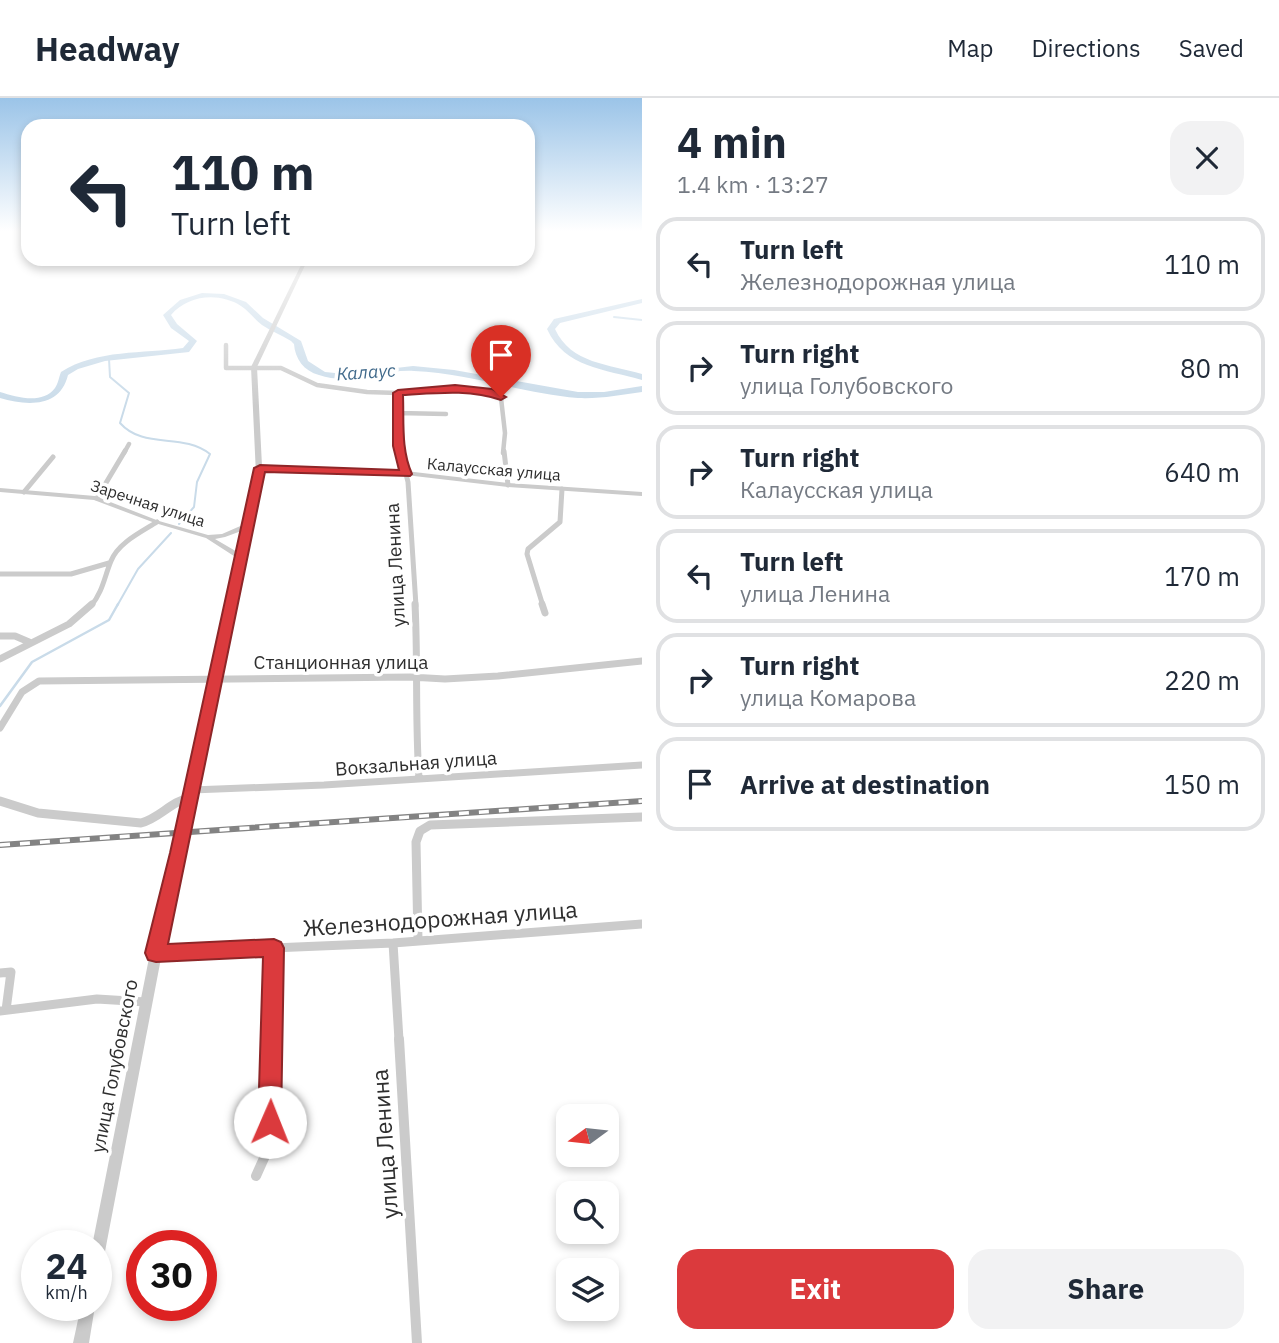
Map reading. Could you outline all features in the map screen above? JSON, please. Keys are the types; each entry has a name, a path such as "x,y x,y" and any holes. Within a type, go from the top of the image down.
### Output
{"street":[{"name":"улица Голубовского","path":"102,1230 156,953 260,468 254,367 291,290"},
{"path":"226,345 226,368 281,368 317,385 398,393 455,388 500,396 505,433 503,458 508,485"},
{"name":"улица Ленина","path":"398,393 400,461 406,474 414,566 418,677 415,722 419,778"},
{"path":"398,413 446,414"},
{"path":"97,498 130,444"},
{"path":"24,492 53,457"},
{"name":"Калаусская улица","path":"260,468 406,474 508,485 642,494"},
{"path":"545,613 527,554 528,549 560,522 562,489"},
{"name":"Заречная улица","path":"0,491 97,498 157,522 208,537 240,557"},
{"path":"0,575 91,571 109,563 123,545 157,522"},
{"path":"208,537 223,536 247,526"},
{"path":"0,659 29,642 57,631 88,610 108,578 109,563"},
{"path":"91,571 108,578"},
{"path":"0,636 15,636 29,642"},
{"name":"Станционная улица","path":"0,727 22,692 39,681 418,677 445,679 642,661"},
{"name":"Вокзальная улица","path":"0,801 38,813 131,823 150,822 172,803 191,794 642,765"},
{"path":"418,941 416,842 420,831 430,825 642,817"},
{"name":"Железнодорожная улица","path":"156,953 393,943 642,923"},
{"name":"улица Ленина","path":"393,943 417,1343"},
{"path":"256,1176 269,1147 274,948"},
{"path":"0,973 11,972 3,1010 97,999 146,1002"},
{"path":"80,1343 85,1321"}],"waterway":[{"name":"Калаус","path":"0,395 30,401 49,398 61,385 64,374 89,362 186,350 193,341 174,326 167,315 182,301 202,295 224,296 248,307 260,320 298,343 305,363 323,374 345,377 413,368 578,395 604,395 642,389"},
{"name":"Калаус","path":"642,301 557,321 551,329 557,341 577,358 642,377"},
{"path":"614,317 642,320"},
{"path":"109,359 110,377 129,393 120,423 140,436 188,444 210,454 197,482 194,507 179,524"},
{"path":"117,606 138,569 171,533"},
{"path":"0,706 32,662 109,620 118,604"}],"railway":[{"path":"0,845 642,801"}],"route":[{"path":"270,1122 274,948 156,953 260,468 406,474 400,461 398,393 455,388 492,392 501,397"}]}
